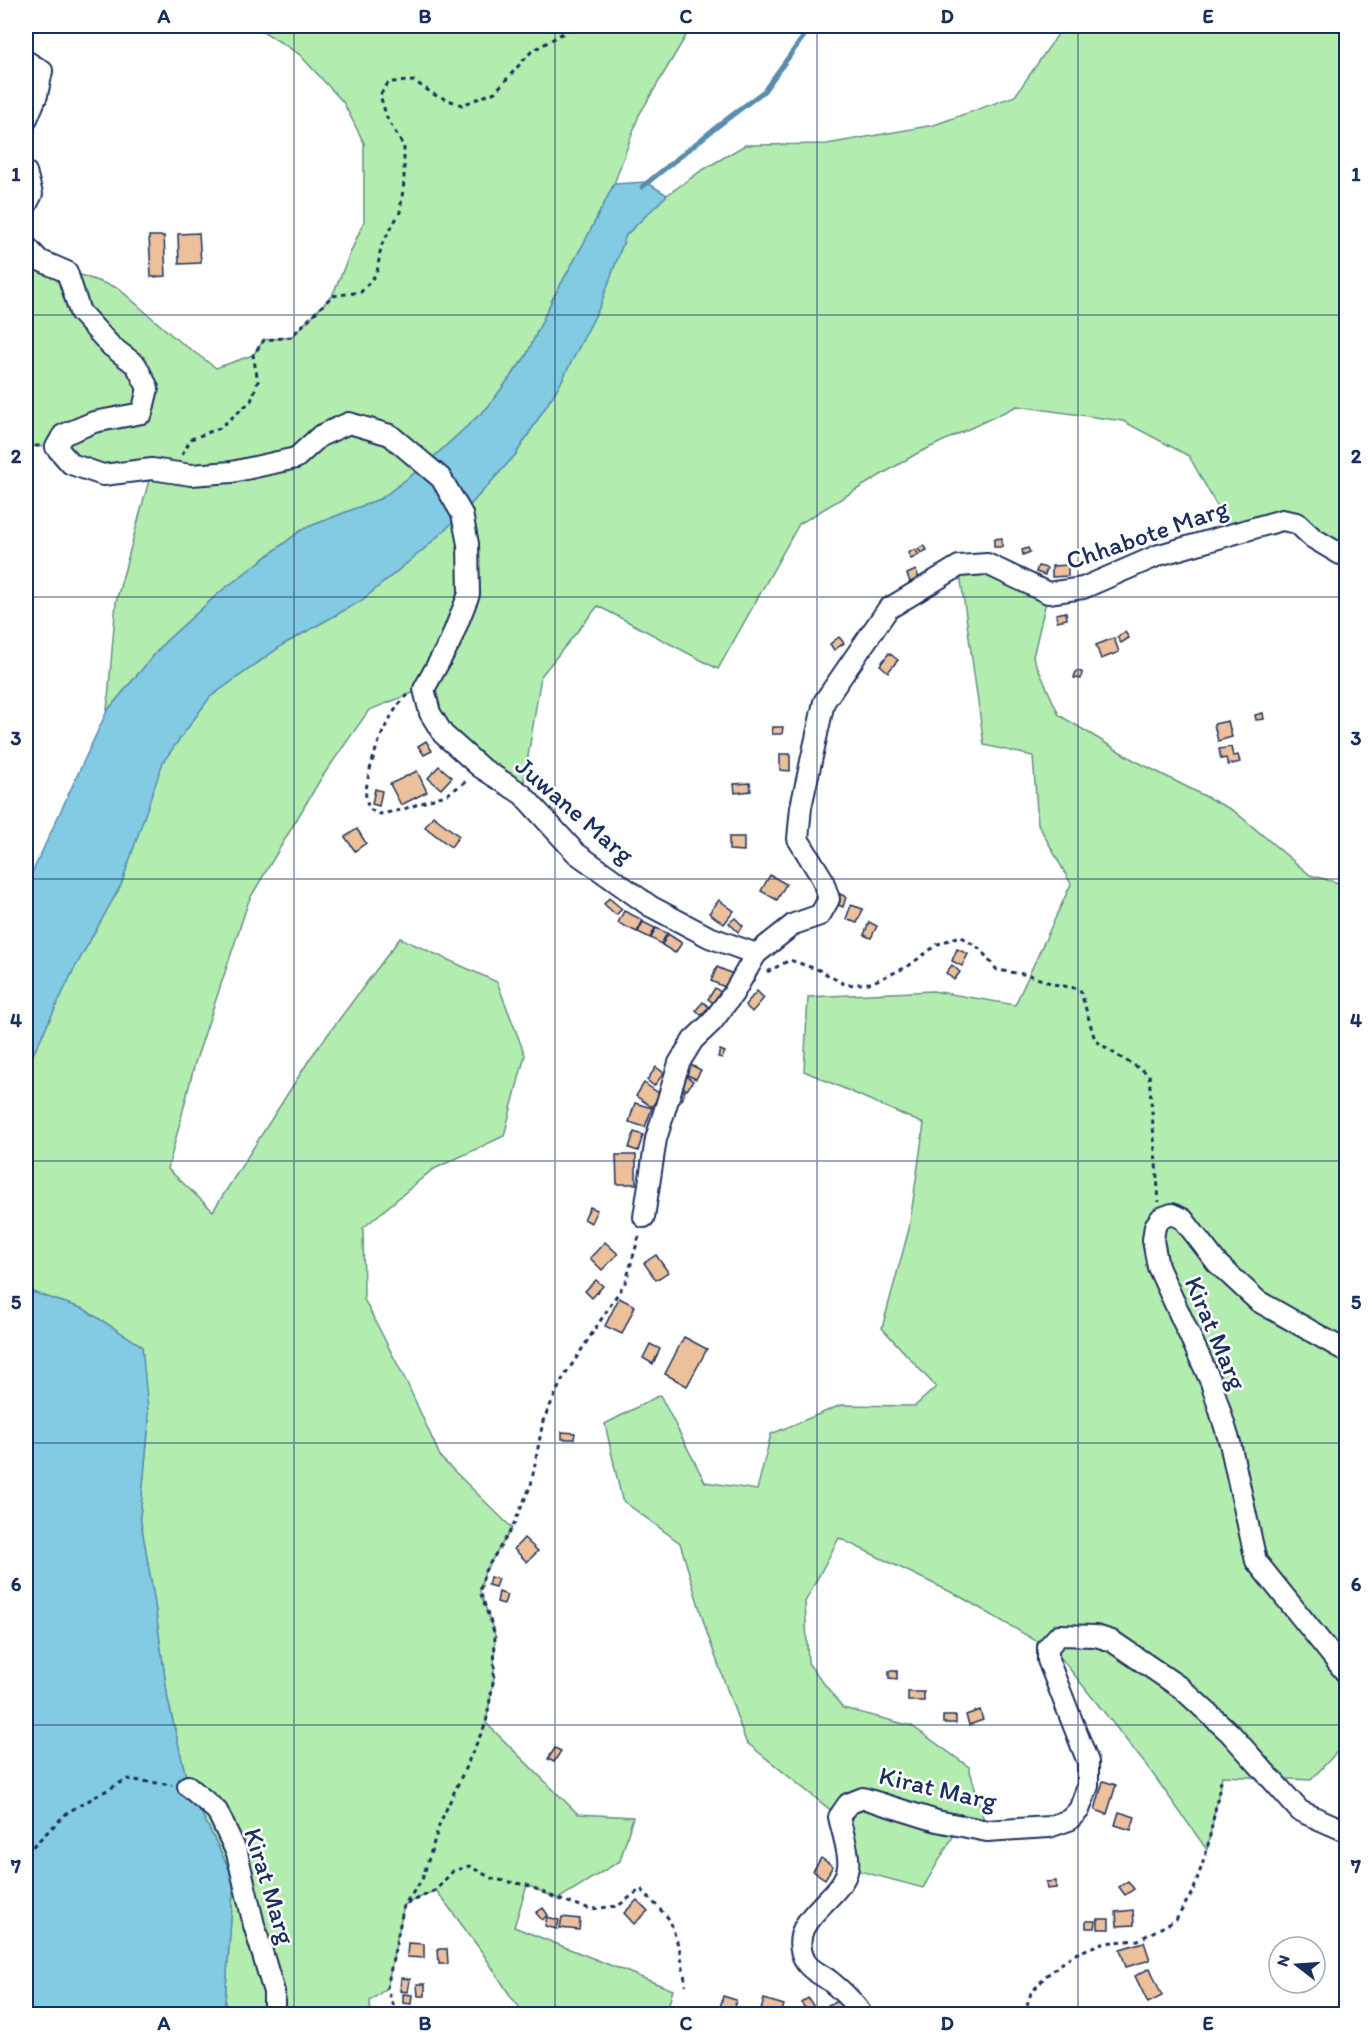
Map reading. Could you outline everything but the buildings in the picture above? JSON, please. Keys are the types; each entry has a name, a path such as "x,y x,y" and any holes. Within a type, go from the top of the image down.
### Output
{"street":[{"path":"26,61 42,71 38,95 26,120"},
{"path":"26,172 32,194 26,206"},
{"path":"26,246 39,260 67,272 80,312 111,346 136,365 148,388 142,413 94,422 63,435 56,447 71,464 103,475 152,469 191,475 232,472 296,458 320,436 349,423 390,435 441,478 462,514 468,544 469,594 450,642 423,688"},
{"name":"Chhabote Marg","path":"644,1217 656,1139 679,1063 693,1040 712,1022 733,994 756,954 794,924 820,915 829,899 822,878 798,839 801,807 824,702 888,609 959,566 987,564 1048,593 1083,588 1159,555 1282,520 1297,523 1313,538 1340,554 1347,555"},
{"name":"Juwane Marg","path":"423,688 430,713 443,734 480,767 522,794 576,853 650,906 710,937 756,954"},
{"name":"Kirat Marg","path":"1347,1351 1258,1301 1216,1263 1183,1219 1172,1214 1161,1218 1155,1226 1153,1240 1158,1267 1211,1382 1230,1443 1256,1561 1347,1673"},
{"name":"Kirat Marg","path":"861,2014 856,2005 806,1963 799,1943 805,1926 839,1886 848,1868 839,1817 848,1804 863,1798 937,1821 987,1831 1049,1827 1069,1820 1079,1810 1088,1786 1088,1762 1048,1660 1047,1647 1059,1635 1096,1636 1112,1641 1181,1688 1230,1733 1300,1811 1347,1831"},
{"name":"Kirat Marg","path":"188,1786 217,1811 237,1853 254,1925 274,1992 274,2014"}],"path":[{"path":"191,475 181,458 190,439 220,428 251,401 258,381 253,355 264,340 291,337 332,296 361,292 377,273 381,246 399,212 404,182 404,147 387,118 380,95 390,82 414,81 435,95 462,105 495,92 531,52 575,26"},
{"path":"423,688 406,696 389,718 372,763 365,793 369,809 380,814 448,795 473,776 480,767"},
{"path":"765,973 790,960 819,970 846,985 871,983 907,968 938,944 960,936 980,949 997,970 1029,975 1053,984 1080,989 1095,1041 1149,1074 1161,1218"},
{"path":"397,2014 387,1988 404,1905 422,1880 440,1823 486,1723 494,1677 495,1635 480,1591 484,1571 512,1528 531,1485 543,1421 562,1380 626,1281 644,1217"},
{"path":"1024,2014 1031,1993 1047,1975 1073,1955 1102,1944 1138,1940 1176,1920 1194,1890 1207,1850 1222,1776"},
{"path":"26,1853 68,1812 127,1779 188,1786"},
{"path":"404,1905 436,1890 453,1871 469,1866 493,1879 527,1885 558,1899 591,1909 618,1906 641,1889 670,1920 680,1951 686,1985"}],"green space":[{"path":"243,26 694,26 639,115 614,184 552,300 526,356 488,407 425,465 382,498 303,529 220,592 165,642 107,711 116,602 152,469 103,475 56,447 26,446 26,256 118,288 175,338 216,368 253,355 264,340 291,337 332,296 364,221 364,143 343,102 299,54 261,30"},
{"path":"1073,26 1346,26 1346,531 1340,554 1297,523 1232,533 1189,456 1123,421 1017,406 916,454 799,524 718,669 598,606 541,676 522,794 443,734 423,689 369,710 320,780 249,900 195,1063 168,1169 213,1211 311,1057 400,938 497,982 525,1055 504,1136 432,1170 363,1228 364,1299 408,1385 441,1458 512,1528 485,1571 480,1591 495,1635 494,1677 486,1723 578,1814 633,1817 620,1861 558,1899 527,1885 514,1927 673,1990 666,2014 525,2014 436,1890 404,1905 387,1988 370,2001 371,2014 224,2014 234,1879 188,1786 168,1700 140,1517 149,1421 84,1309 26,1290 26,1069 73,971 121,885 162,762 210,697 284,644 361,601 462,514 516,454 560,384 600,306 626,235 667,195 701,171 745,145 827,144 934,125 1015,96 1060,31"},
{"path":"959,566 1048,593 1033,657 1059,715 1132,759 1234,811 1310,875 1346,885 1346,1742 1311,1780 1222,1776 1207,1850 1150,1770 1057,1653 959,1596 839,1538 805,1602 808,1663 843,1708 912,1726 969,1767 987,1831 959,1826 923,1888 848,1868 839,1817 746,1742 707,1633 680,1543 622,1500 605,1424 660,1395 705,1482 757,1490 771,1434 841,1405 915,1406 936,1387 882,1328 909,1229 924,1124 804,1071 808,997 933,991 1015,1005 1071,884 1038,824 1033,756 984,745"}],"water":[{"path":"646,182 667,195 626,235 600,306 560,384 516,454 462,514 361,601 284,644 210,697 163,762 121,885 73,971 26,1069 26,886 107,711 165,642 220,592 303,529 382,498 425,465 488,407 526,356 552,300 614,184"},
{"path":"26,1290 84,1309 142,1346 149,1421 140,1517 168,1700 188,1786 234,1879 224,2014 26,2014"}],"waterway":[{"path":"642,187 764,91 809,29 815,26"}]}
